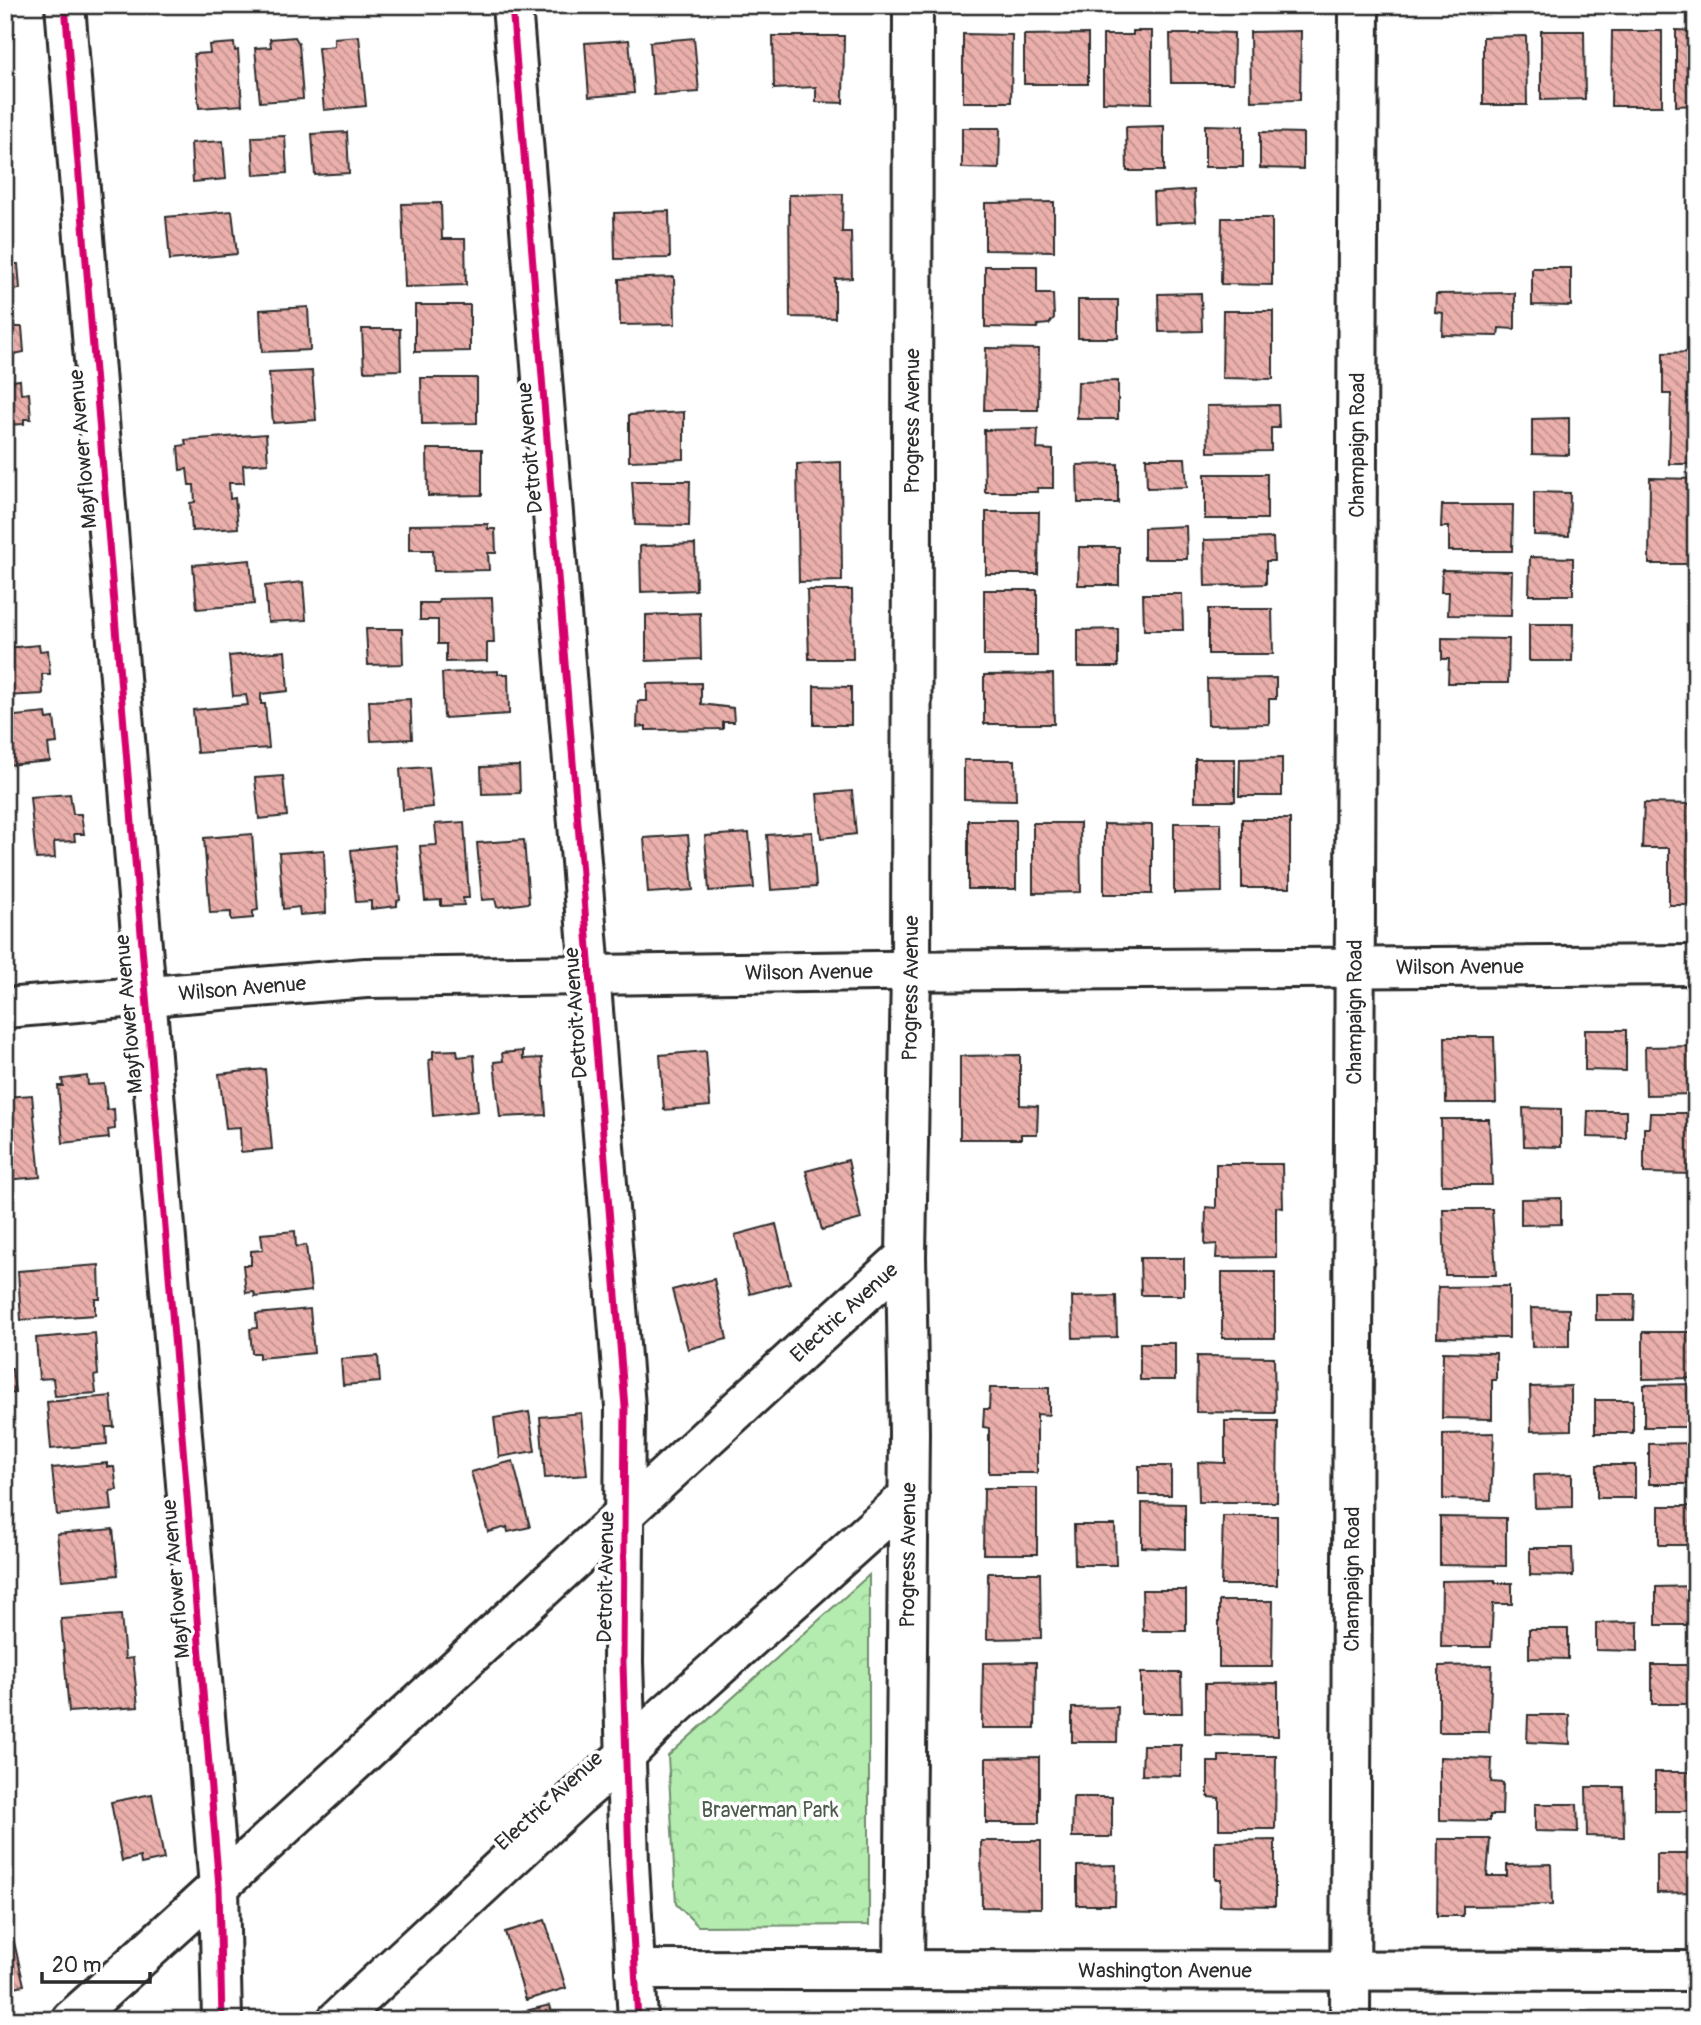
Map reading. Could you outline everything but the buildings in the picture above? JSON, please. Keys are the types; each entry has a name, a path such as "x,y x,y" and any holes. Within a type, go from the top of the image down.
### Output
{"street":[{"name":"Mayflower Avenue","path":"65,5 219,1887 222,2020"},
{"name":"Detroit Avenue","path":"512,5 625,1407 625,1756 638,2020"},
{"name":"Progress Avenue","path":"904,1970 909,1496 905,1256 911,971 913,5"},
{"name":"Champaign Road","path":"1350,2020 1359,5"},
{"name":"Wilson Avenue","path":"5,1008 366,978 1696,965"},
{"name":"Electric Avenue","path":"71,2020 219,1887 624,1510 905,1256"},
{"name":"Electric Avenue","path":"337,2020 577,1797 625,1756 663,1717 909,1496"},
{"name":"Washington Avenue","path":"635,1970 1696,1971"}],"green space":[{"name":"Braverman Park","path":"869,1575 869,1925 698,1926 676,1904 668,1756"}],"cycle path":[{"path":"65,5 219,1887 222,2020"},
{"path":"512,5 625,1407 623,1662 629,1863 638,2020"}]}
